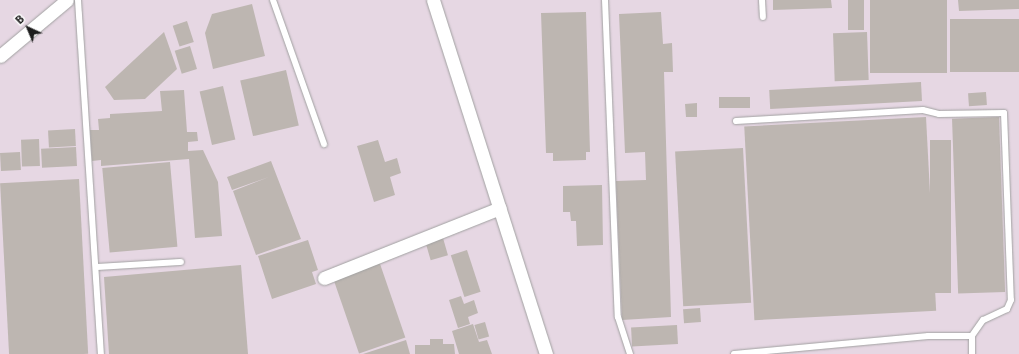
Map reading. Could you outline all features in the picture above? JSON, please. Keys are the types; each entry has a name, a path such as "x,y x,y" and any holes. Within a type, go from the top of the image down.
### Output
{"street":[{"path":"0,56 67,0"},
{"path":"433,0 546,354"},
{"path":"324,278 500,208"}],"lane":[{"path":"78,0 101,354"},
{"path":"274,0 324,144"},
{"path":"605,0 618,317 630,354"},
{"path":"762,0 763,16"},
{"path":"736,121 923,110 939,114 1004,113 1011,300 1007,309 983,320 972,336 972,354"},
{"path":"96,267 181,262"},
{"path":"734,354 928,336 972,336"}],"shaded area":[{"path":"0,0 1019,0 1019,354 0,354"}],"building":[{"path":"773,0 831,0 832,8 773,10"},
{"path":"848,0 864,0 864,30 848,30"},
{"path":"870,0 947,0 947,73 870,73"},
{"path":"958,0 1019,0 1019,9 959,11"},
{"path":"252,4 265,56 213,69 205,33 212,14"},
{"path":"586,12 590,152 586,152 586,160 553,161 553,153 546,153 541,13"},
{"path":"661,12 663,44 672,43 673,72 664,72 671,317 622,320 616,181 646,180 645,152 625,153 619,14"},
{"path":"950,19 1019,19 1019,72 950,72"},
{"path":"187,21 194,42 180,47 173,26"},
{"path":"164,32 177,69 145,99 114,100 105,87"},
{"path":"867,32 869,80 835,81 833,33"},
{"path":"190,46 197,69 182,74 175,51"},
{"path":"286,70 299,126 253,136 240,81"},
{"path":"921,82 922,101 770,109 769,90"},
{"path":"223,86 235,140 212,145 200,91"},
{"path":"184,90 187,132 197,132 198,141 188,142 188,151 203,150 218,182 222,236 195,238 189,159 101,166 101,160 92,161 90,130 99,130 98,119 110,118 110,114 162,111 160,91"},
{"path":"986,92 987,105 969,106 968,93"},
{"path":"719,97 750,97 750,108 719,108"},
{"path":"697,103 697,117 686,117 685,104"},
{"path":"926,117 936,311 754,320 744,127"},
{"path":"999,117 1005,292 958,294 952,119"},
{"path":"75,129 76,146 49,147 48,130"},
{"path":"39,139 40,166 22,167 21,140"},
{"path":"378,140 385,162 397,158 401,173 390,177 395,195 374,202 357,146"},
{"path":"930,140 951,140 951,293 930,293"},
{"path":"76,147 77,166 42,168 41,149"},
{"path":"743,148 751,303 683,306 675,152"},
{"path":"20,152 21,170 1,171 0,153"},
{"path":"271,161 301,239 256,255 233,191 269,177 232,190 227,177"},
{"path":"170,162 177,247 110,253 102,168"},
{"path":"79,179 88,354 9,354 0,183"},
{"path":"602,185 603,245 577,246 576,221 571,221 570,212 563,212 563,186"},
{"path":"443,238 448,255 431,260 426,243"},
{"path":"308,240 318,270 312,272 316,284 272,299 258,256"},
{"path":"467,250 481,292 464,297 451,255"},
{"path":"379,261 405,338 359,354 333,277"},
{"path":"241,265 248,354 109,354 104,277"},
{"path":"461,296 464,304 474,300 478,313 468,317 470,324 458,328 449,300"},
{"path":"700,308 701,322 684,323 683,309"},
{"path":"485,322 489,336 479,339 474,325"},
{"path":"473,324 479,342 487,340 492,354 459,354 452,331"},
{"path":"677,325 678,344 632,346 631,327"},
{"path":"430,339 443,339 443,344 454,344 455,354 415,354 415,345 430,345"},
{"path":"406,340 410,354 363,354"}]}
